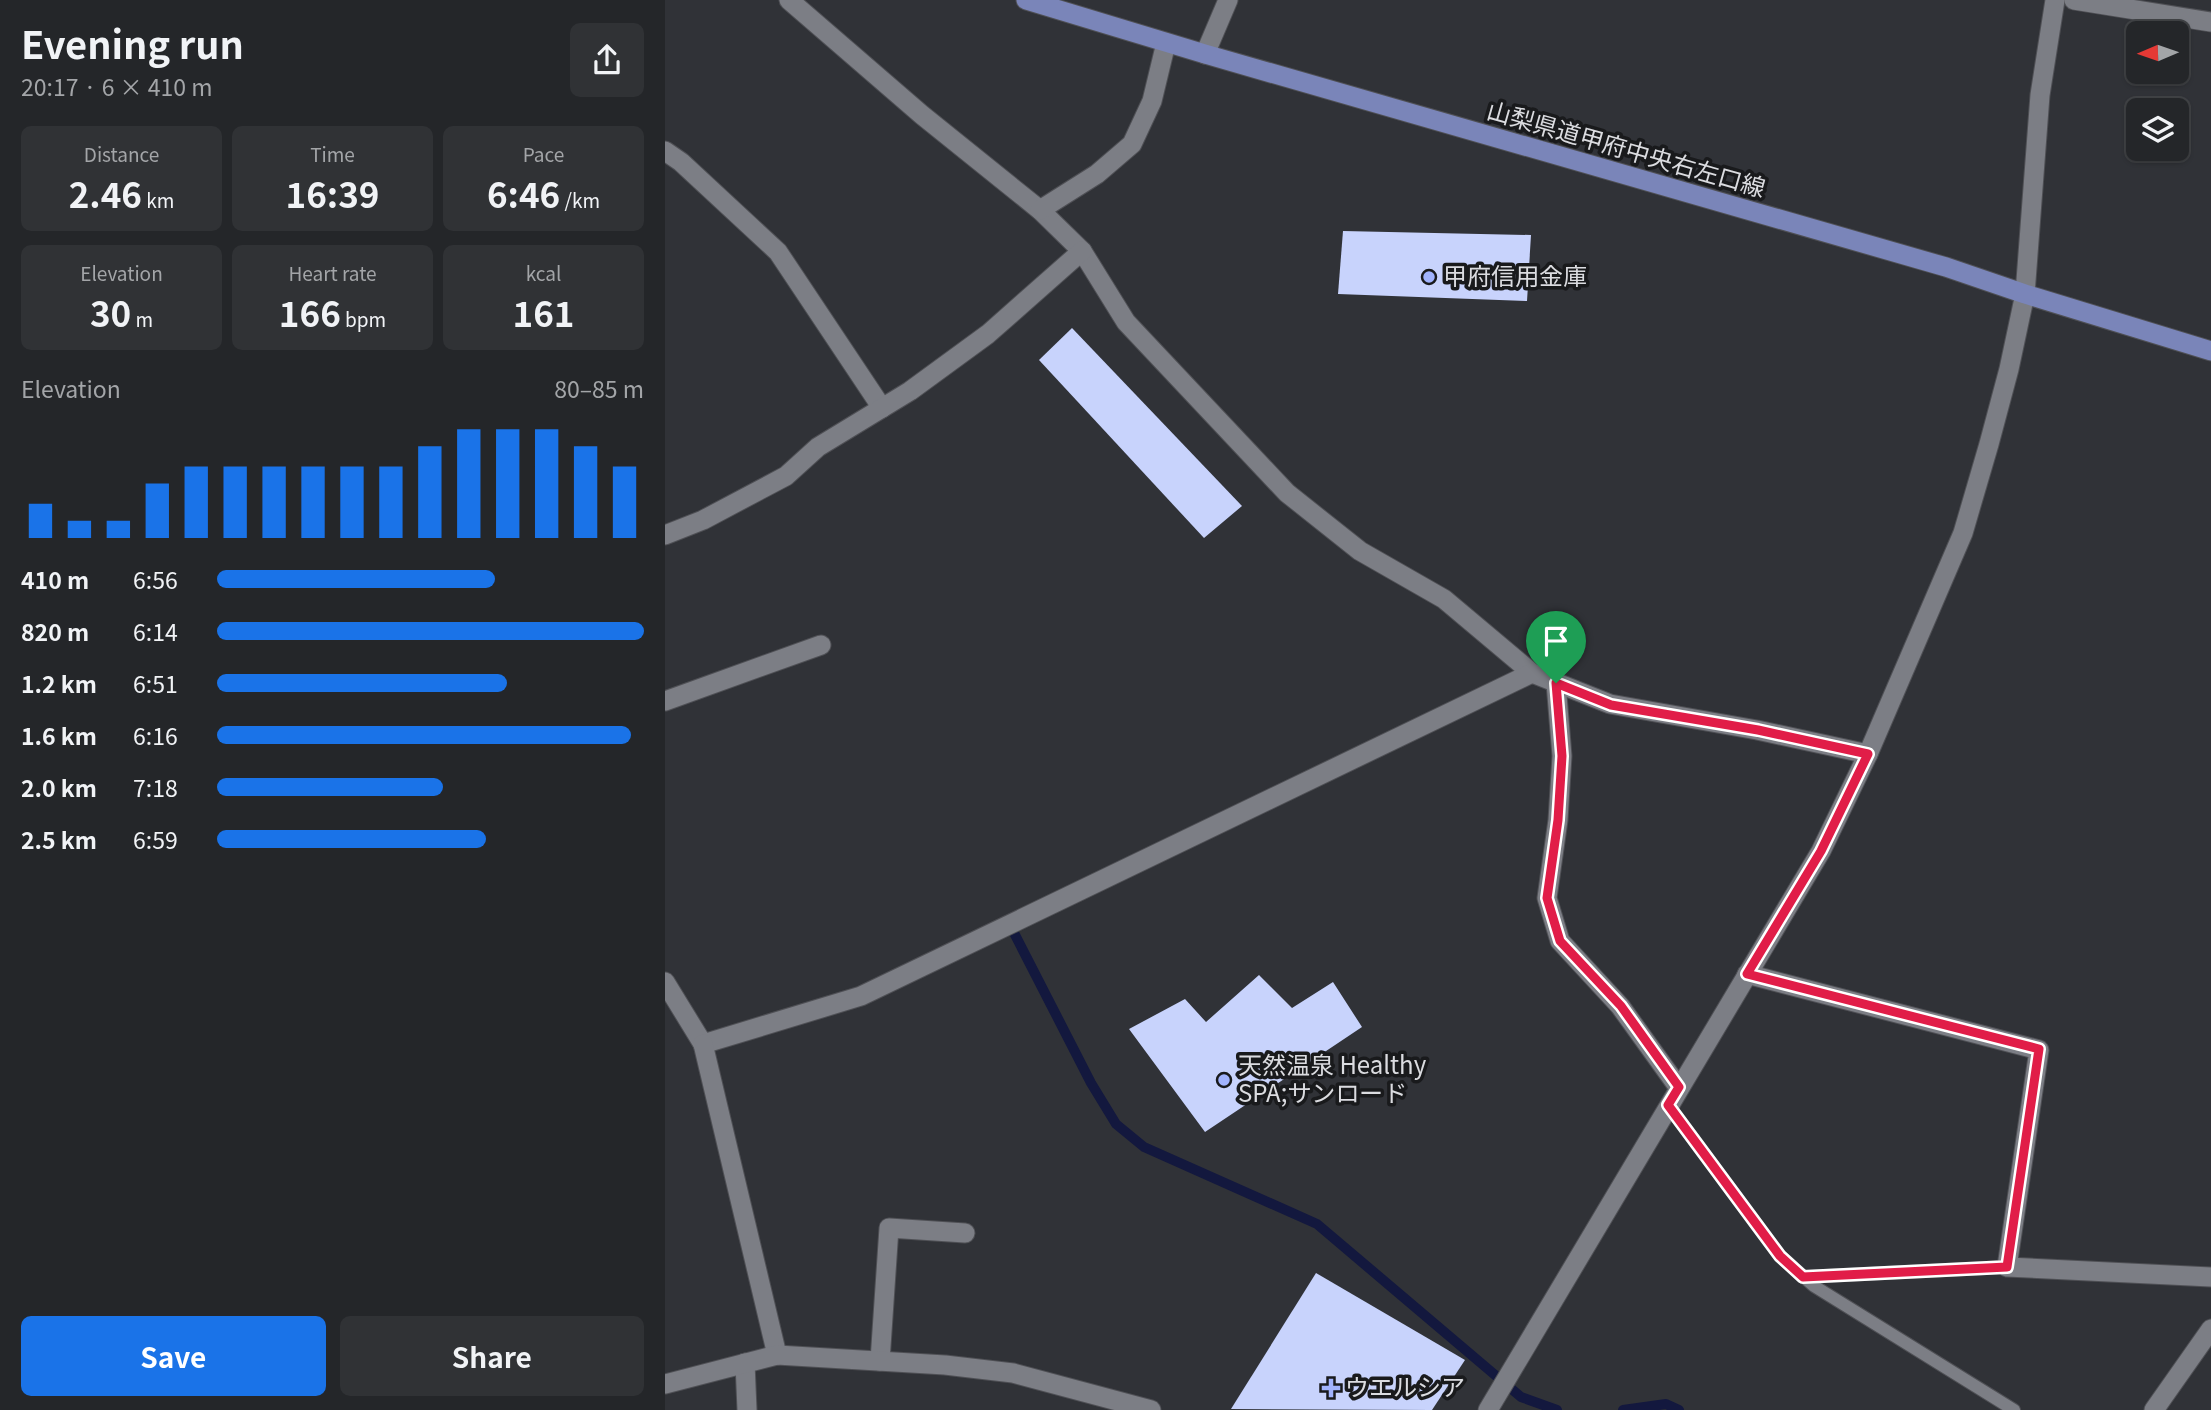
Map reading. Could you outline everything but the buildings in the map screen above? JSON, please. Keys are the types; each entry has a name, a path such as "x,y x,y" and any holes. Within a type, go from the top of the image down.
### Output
{"main road":[{"name":"山梨県道甲府中央右左口線","path":"1026,0 1166,43 1946,267 2211,351"}],"street":[{"path":"789,0 922,115 1040,210 1082,251 1126,322 1287,493 1360,551 1444,599 1532,673 1611,705 1758,730 1868,754"},
{"path":"1205,54 1228,0"},
{"path":"1488,1410 1821,851 1868,754 1963,533 2009,369 2025,294 2040,94 2055,0"},
{"path":"2074,0 2211,22"},
{"path":"1040,210 1097,174 1132,144 1152,102 1166,43"},
{"path":"665,151 681,162 778,252 882,408"},
{"path":"665,535 703,520 786,476 818,447 910,391 988,334 1082,251"},
{"path":"665,701 821,645"},
{"path":"703,1044 861,996 1532,673"},
{"path":"1556,683 1562,756 1558,820 1547,898 1560,941 1621,1006 1674,1096"},
{"path":"1747,974 2039,1049 2007,1267 2211,1277"},
{"path":"665,982 703,1044 777,1355"},
{"path":"880,1361 889,1228 965,1233"},
{"path":"2154,1410 2211,1329"},
{"path":"665,1384 777,1355 945,1365 1013,1373 1151,1410"},
{"path":"745,1363 747,1410"}],"lane":[{"path":"1674,1096 1780,1256 1814,1286 2014,1410"},
{"path":"1803,1277 2007,1267"}],"waterway":[{"path":"1010,925 1091,1083 1116,1124 1144,1147 1317,1224 1521,1397 1557,1410"},
{"path":"1623,1410 1666,1404 1679,1410"}],"place":[{"name":"甲府信用金庫","path":"1429,277"},
{"name":"天然温泉 Healthy SPA;サンロード","path":"1224,1080"},
{"name":"ウエルシア","path":"1331,1388"}],"route":[{"path":"1556,683 1611,705 1758,730 1868,754 1821,851 1747,974 2039,1049 2007,1267 1803,1277 1780,1256 1668,1105 1679,1087 1621,1006 1560,941 1547,898 1558,820 1562,756 1556,683"}]}
